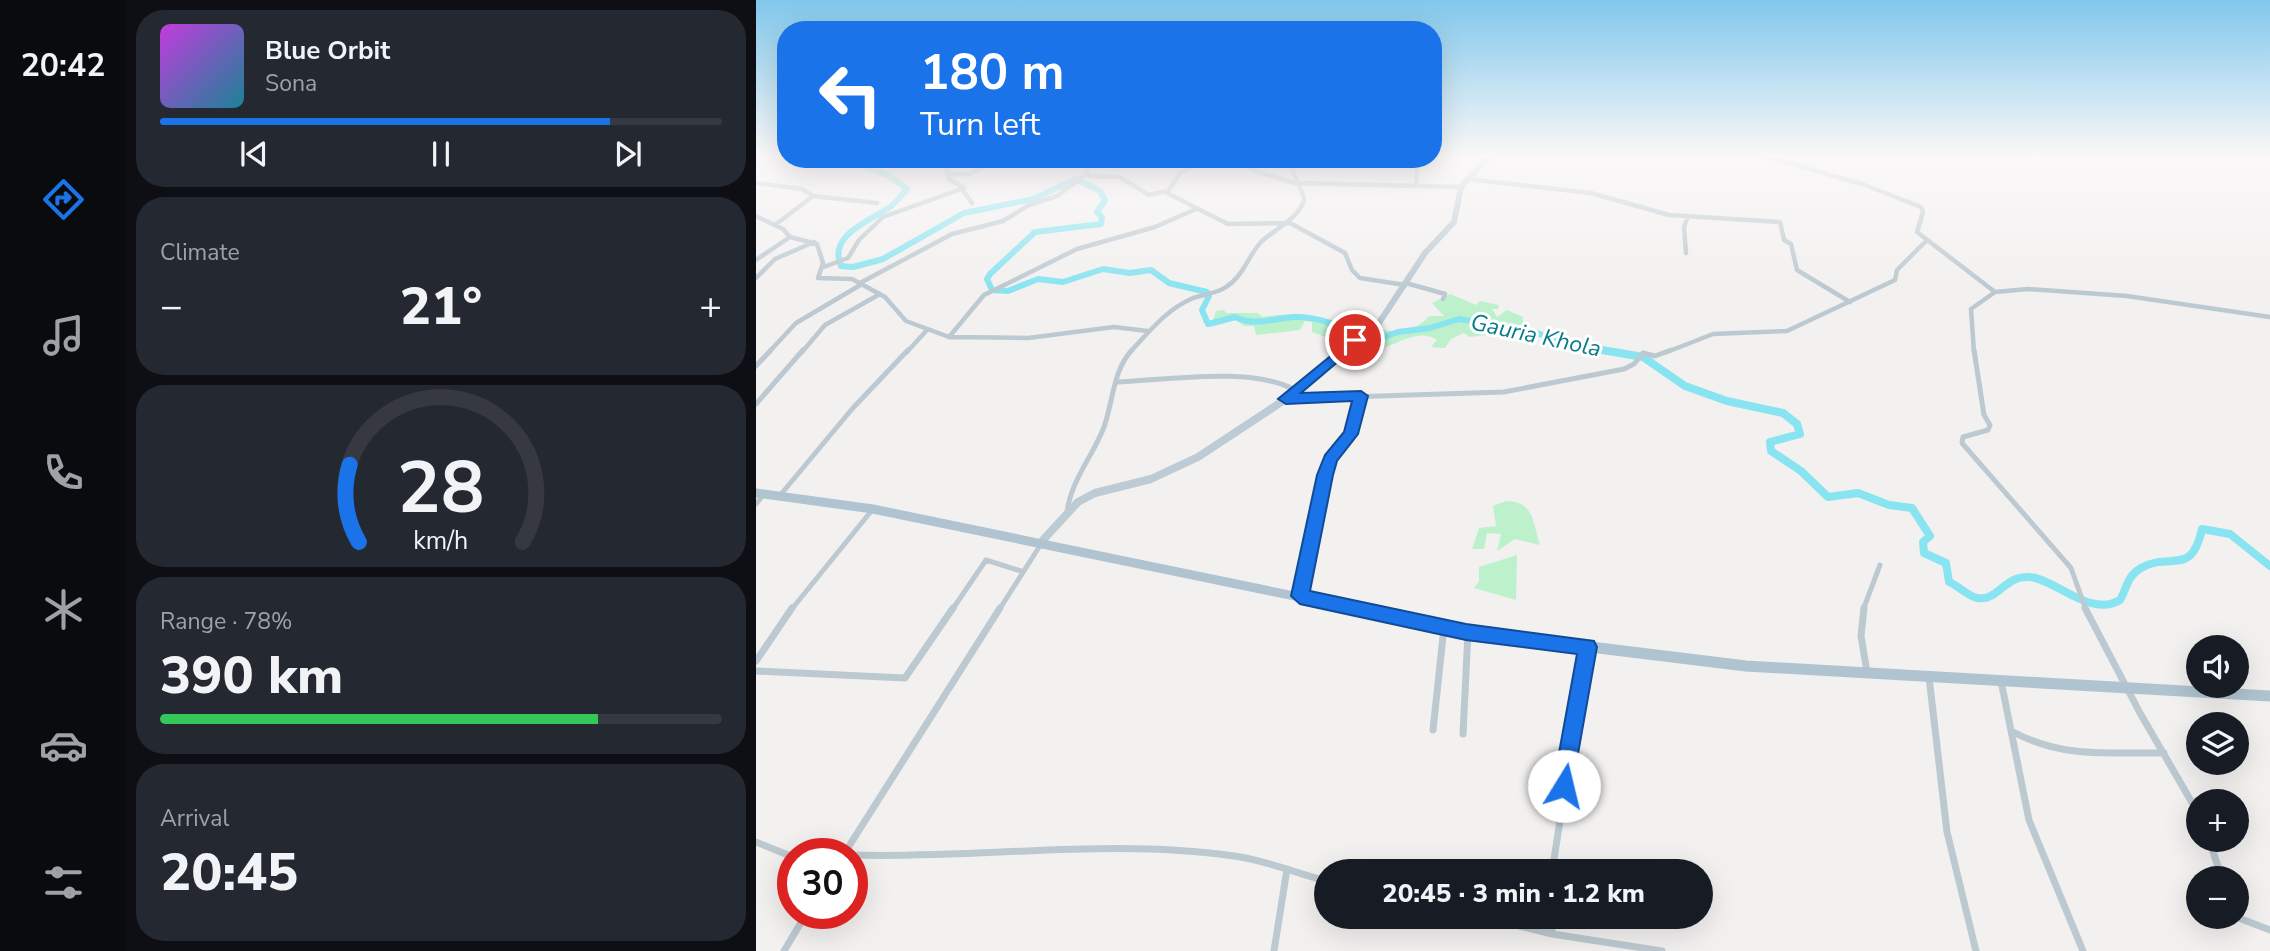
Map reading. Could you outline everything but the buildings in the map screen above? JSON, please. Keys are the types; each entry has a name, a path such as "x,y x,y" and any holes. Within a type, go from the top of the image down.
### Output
{"main road":[{"path":"759,493 782,493 876,506 1468,632 1746,666 2128,690 2270,696"},
{"path":"759,493 873,509 1042,542"}],"street":[{"path":"775,225 810,199"},
{"path":"844,199 877,203"},
{"path":"821,268 844,261 859,234 882,218 926,199"},
{"path":"969,199 972,203"},
{"path":"756,366 796,323 861,283 952,234 1003,221 1044,199"},
{"path":"1175,199 1228,224 1290,223 1345,253 1352,270 1360,278 1441,290 1446,294 1443,299"},
{"path":"1067,512 1069,495 1104,426 1122,363 1148,331 1172,309 1203,294 1215,292 1238,278 1256,248 1284,224 1303,199"},
{"path":"854,838 954,684 1021,571 1067,512 1095,493 1151,479 1187,462 1286,399 1355,340 1380,323 1425,253 1454,222 1459,199"},
{"path":"1612,199 1643,209 1688,216 1780,222 1784,240 1791,244 1797,270 1850,302"},
{"path":"1905,199 1921,207 1923,212 1917,232 1995,292"},
{"path":"949,337 978,299 991,291 1077,249 1155,227 1196,209"},
{"path":"756,216 775,225 790,237 814,242 821,248 818,278 852,279 861,283 892,303 897,314 927,330 949,337 1028,338 1114,327 1148,331"},
{"path":"1686,253 1684,227 1688,216"},
{"path":"756,260 790,237"},
{"path":"1286,399 1504,391 1624,369 1634,365 1643,353 1655,356 1713,334 1768,334 1787,331 1877,291 1895,280 1897,271 1927,240"},
{"path":"756,278 775,259 814,242"},
{"path":"2186,792 2084,606 2071,568 1962,443 1963,437 1987,430 1990,425 1984,415 1975,369 1971,309 1995,292 2028,289 2127,296 2270,317"},
{"path":"756,404 825,326 880,294"},
{"path":"782,493 852,409 927,330"},
{"path":"1117,382 1238,379 1281,383 1295,390"},
{"path":"1300,596 1325,475 1330,459 1351,434 1361,396"},
{"path":"756,504 759,493"},
{"path":"756,661 795,604 873,509"},
{"path":"756,671 905,678 986,561 1021,571"},
{"path":"1867,672 1861,647 1865,603 1874,587 1880,565"},
{"path":"1433,730 1444,627"},
{"path":"1464,734 1468,632"},
{"path":"1553,859 1587,647"},
{"path":"1929,677 1947,832 1976,951"},
{"path":"2001,681 2029,820 2083,951"},
{"path":"2013,732 2055,751 2102,756 2164,753"},
{"path":"756,842 777,851"},
{"path":"868,856 911,857 1092,847 1235,856 1314,877"},
{"path":"1274,951 1287,869"},
{"path":"2249,922 2270,930"},
{"path":"784,951 797,929"},
{"path":"1532,929 1662,951"},
{"path":"1552,929 1552,934"}],"green space":[{"path":"1450,294 1476,305 1480,301 1499,305 1498,309 1492,309 1497,317 1507,310 1523,317 1524,335 1503,333 1470,337 1464,333 1451,339 1445,348 1431,347 1437,340 1421,336 1378,348 1336,340 1312,332 1312,322 1305,321 1300,330 1256,335 1254,326 1244,326 1236,320 1211,327 1216,311 1224,310 1226,313 1258,313 1262,317 1315,316 1366,334 1375,329 1405,330 1418,325 1429,316 1444,316 1432,303"},
{"path":"1506,501 1522,505 1531,514 1540,545 1515,539 1497,551 1501,534 1487,533 1484,549 1472,549 1479,528 1496,526 1493,506"},
{"path":"1517,555 1516,600 1474,588 1479,581 1479,567"}],"waterway":[{"name":"Gauria Khola","path":"899,199 845,238 838,255 841,266 853,267 883,259 964,213 1031,199"},
{"name":"Gauria Khola","path":"1105,199 1097,212 1102,217 1101,224 1035,232 990,274 987,279 992,290 1008,291 1038,279 1063,282 1103,269 1130,273 1151,270 1169,283 1207,292 1209,296 1202,310 1208,324 1235,317 1257,322 1305,317 1333,324 1369,342 1398,332 1430,328 1459,319 1535,332 1558,342 1612,352"},
{"name":"Gauria Khola","path":"1602,350 1643,357 1685,386 1727,401 1783,413 1797,424 1800,434 1770,442 1771,451 1801,471 1828,497 1858,493 1889,505 1912,508 1930,536 1923,542 1924,553 1946,563 1949,582 1973,597 1992,596 2010,582 2025,577 2045,581 2088,602 2109,604 2120,600 2130,578 2141,568 2152,563 2186,558 2197,544 2202,529 2230,534 2270,566"}],"route":[{"path":"1355,340 1286,399 1361,396 1351,434 1330,459 1325,475 1316,508 1308,565 1300,596 1466,632 1587,647 1564,786"}]}
